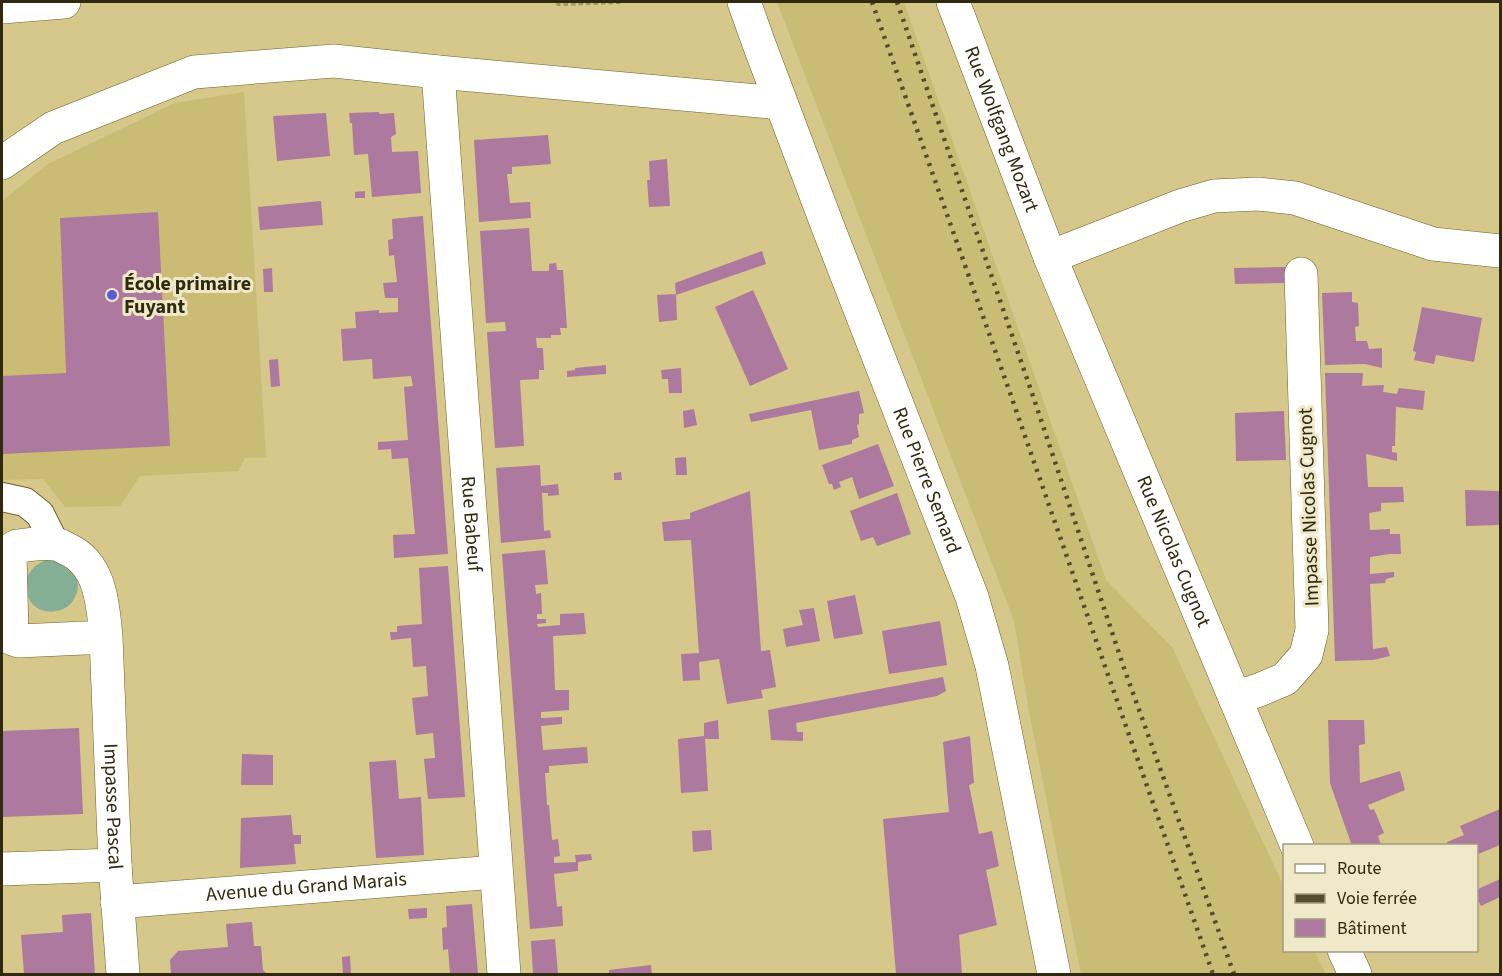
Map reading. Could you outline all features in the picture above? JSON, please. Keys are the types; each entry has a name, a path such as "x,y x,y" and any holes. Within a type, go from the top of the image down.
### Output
{"street":[{"path":"2,7 64,2"},
{"name":"Rue Pierre Semard","path":"744,2 972,597 992,666 1054,975"},
{"name":"Rue Wolfgang Mozart","path":"953,2 1050,257"},
{"path":"2,163 53,128 194,72 334,61 781,103"},
{"name":"Rue Babeuf","path":"438,72 504,975"},
{"path":"1050,257 1180,206 1214,196 1258,194 1294,198 1433,244 1500,251"},
{"name":"Rue Nicolas Cugnot","path":"1050,257 1296,844"},
{"name":"Impasse Nicolas Cugnot","path":"1235,698 1285,679 1306,655 1312,630 1301,274"},
{"path":"2,497 25,502 40,514 56,544 17,546 12,549 10,554 13,639 19,641 106,637"},
{"name":"Impasse Pascal","path":"56,544 77,553 92,571 99,584 104,611 115,864 123,975"},
{"path":"2,869 115,864"},
{"name":"Avenue du Grand Marais","path":"117,902 496,872"},
{"path":"1344,952 1355,975"}],"path":[{"path":"558,2 558,4 624,2"}],"shaded area":[{"path":"777,2 904,2 1106,580 1172,647 1283,885 1283,952 1315,952 1326,974 1081,974 1029,712 1014,621"},
{"path":"244,92 266,457 245,458 238,471 140,476 120,506 65,507 43,479 2,480 2,201 48,164 175,103"}],"green space":[{"path":"50,559 63,563 69,568 78,585 71,604 56,611 45,611 36,607 26,591 26,581 30,572 38,564"}],"building":[{"path":"378,112 380,114 394,113 396,134 391,137 392,152 418,151 421,193 372,197 368,154 354,155 349,113"},
{"path":"326,113 330,156 277,161 273,116"},
{"path":"548,135 551,164 512,167 512,174 507,174 510,203 530,202 531,218 479,222 474,140"},
{"path":"667,159 670,206 649,207 647,180 650,180 649,161"},
{"path":"365,191 365,198 355,198 355,192"},
{"path":"321,201 323,225 260,230 258,207"},
{"name":"École primaire Fuyant","path":"158,212 170,446 2,454 2,376 66,373 60,218"},
{"path":"423,216 448,554 394,558 393,535 415,534 408,458 392,459 391,449 378,450 378,442 408,440 404,387 413,386 411,376 373,379 372,359 343,361 341,329 356,328 355,312 379,310 379,313 398,312 398,298 385,298 383,283 397,282 394,255 389,256 388,240 393,239 392,219"},
{"path":"529,228 532,271 549,271 549,264 556,263 557,270 563,270 567,328 560,328 561,335 536,338 537,348 543,348 544,370 539,370 539,379 520,380 524,446 495,448 487,332 506,331 505,322 486,323 480,231"},
{"path":"762,251 766,264 676,295 675,283"},
{"path":"1285,267 1285,283 1235,284 1234,268"},
{"path":"272,268 273,292 264,292 263,269"},
{"path":"753,290 788,369 750,386 715,307"},
{"path":"1352,292 1352,302 1358,303 1359,326 1355,327 1356,341 1367,341 1369,349 1382,348 1382,368 1365,364 1325,365 1322,293"},
{"path":"676,294 677,320 659,322 657,295"},
{"path":"1422,307 1482,318 1474,362 1436,355 1434,364 1414,360 1416,352 1413,351"},
{"path":"278,359 280,386 271,387 269,360"},
{"path":"606,365 606,374 567,377 567,371 575,370 575,368"},
{"path":"681,368 682,393 669,393 668,379 662,379 661,370"},
{"path":"1325,373 1363,373 1362,386 1384,385 1383,392 1397,394 1399,388 1425,391 1423,410 1396,407 1395,446 1392,446 1392,452 1397,453 1397,461 1366,454 1368,487 1403,487 1404,502 1381,503 1381,511 1369,513 1370,530 1390,529 1390,534 1400,534 1401,554 1370,557 1370,574 1394,572 1394,577 1386,579 1385,583 1370,584 1373,649 1387,647 1390,656 1373,660 1335,661"},
{"path":"859,391 864,413 859,414 857,425 859,437 852,440 852,444 819,450 811,410 751,422 749,414"},
{"path":"694,409 697,425 684,428 683,411"},
{"path":"1284,411 1286,460 1236,461 1235,413"},
{"path":"878,444 894,486 859,499 852,477 839,482 841,487 834,490 832,484 829,484 822,465"},
{"path":"686,457 687,475 676,475 675,458"},
{"path":"540,465 541,486 558,484 559,495 548,496 548,493 542,493 544,531 550,530 551,538 501,543 496,468"},
{"path":"621,472 622,480 614,480 614,473"},
{"path":"1465,490 1500,491 1500,525 1466,526"},
{"path":"750,491 761,651 770,650 776,687 761,690 763,698 727,704 719,659 699,662 700,680 683,681 681,654 699,653 691,540 664,541 662,522 690,519 690,513"},
{"path":"897,493 911,534 877,546 873,537 861,541 850,511"},
{"path":"545,550 548,584 535,585 536,594 541,593 542,614 537,614 537,619 546,619 546,623 537,624 538,627 560,625 560,614 584,613 586,634 553,636 555,690 569,690 569,710 541,712 541,718 562,717 562,724 541,726 543,750 587,747 588,763 549,766 549,773 545,773 552,840 558,839 560,856 554,857 554,863 576,862 575,855 591,854 592,860 578,862 578,871 554,874 557,907 562,906 563,926 530,929 502,554"},
{"path":"448,566 465,797 428,799 424,759 435,758 433,733 416,735 412,698 428,696 426,666 413,667 411,638 391,640 390,632 397,632 397,626 422,624 419,568"},
{"path":"855,595 863,634 834,639 827,601"},
{"path":"814,608 820,641 786,647 783,629 803,625 799,610"},
{"path":"940,621 947,665 889,674 882,631"},
{"path":"943,677 946,691 937,696 796,723 797,732 803,732 803,741 771,740 768,710"},
{"path":"718,720 719,739 705,739 708,791 681,793 678,739 704,736 704,723"},
{"path":"1328,720 1364,720 1365,744 1359,745 1360,783 1400,771 1405,790 1368,805 1370,810 1374,809 1384,833 1378,836 1381,844 1351,844 1330,783"},
{"path":"79,728 83,814 2,817 2,731"},
{"path":"970,736 974,783 969,785 979,834 992,831 999,866 986,870 997,925 959,935 962,974 896,974 883,819 949,812 943,742"},
{"path":"242,754 273,755 273,785 241,785"},
{"path":"396,760 399,799 421,797 424,855 376,858 369,762"},
{"path":"1500,809 1500,845 1478,854 1478,844 1448,844 1447,842 1464,835 1460,826"},
{"path":"291,815 293,835 301,835 301,844 294,844 296,864 240,868 241,818"},
{"path":"711,830 712,850 693,852 692,831"},
{"path":"1500,879 1500,897 1481,906 1478,901 1478,889"},
{"path":"472,904 478,974 450,974 448,949 443,950 442,928 447,927 446,906"},
{"path":"427,908 427,918 409,919 408,909"},
{"path":"91,913 95,974 24,974 21,935 63,932 62,915"},
{"path":"252,922 254,946 261,946 263,970 267,974 171,974 170,960 178,951 228,947 226,924"},
{"path":"555,939 558,974 533,974 531,941"},
{"path":"350,956 351,974 343,974 342,957"},
{"path":"651,965 652,974 609,974 609,970"}],"railway":[{"path":"872,2 1213,974"},
{"path":"897,2 1124,668 1234,974"}],"place":[{"name":"École primaire Fuyant","path":"112,295"}]}
